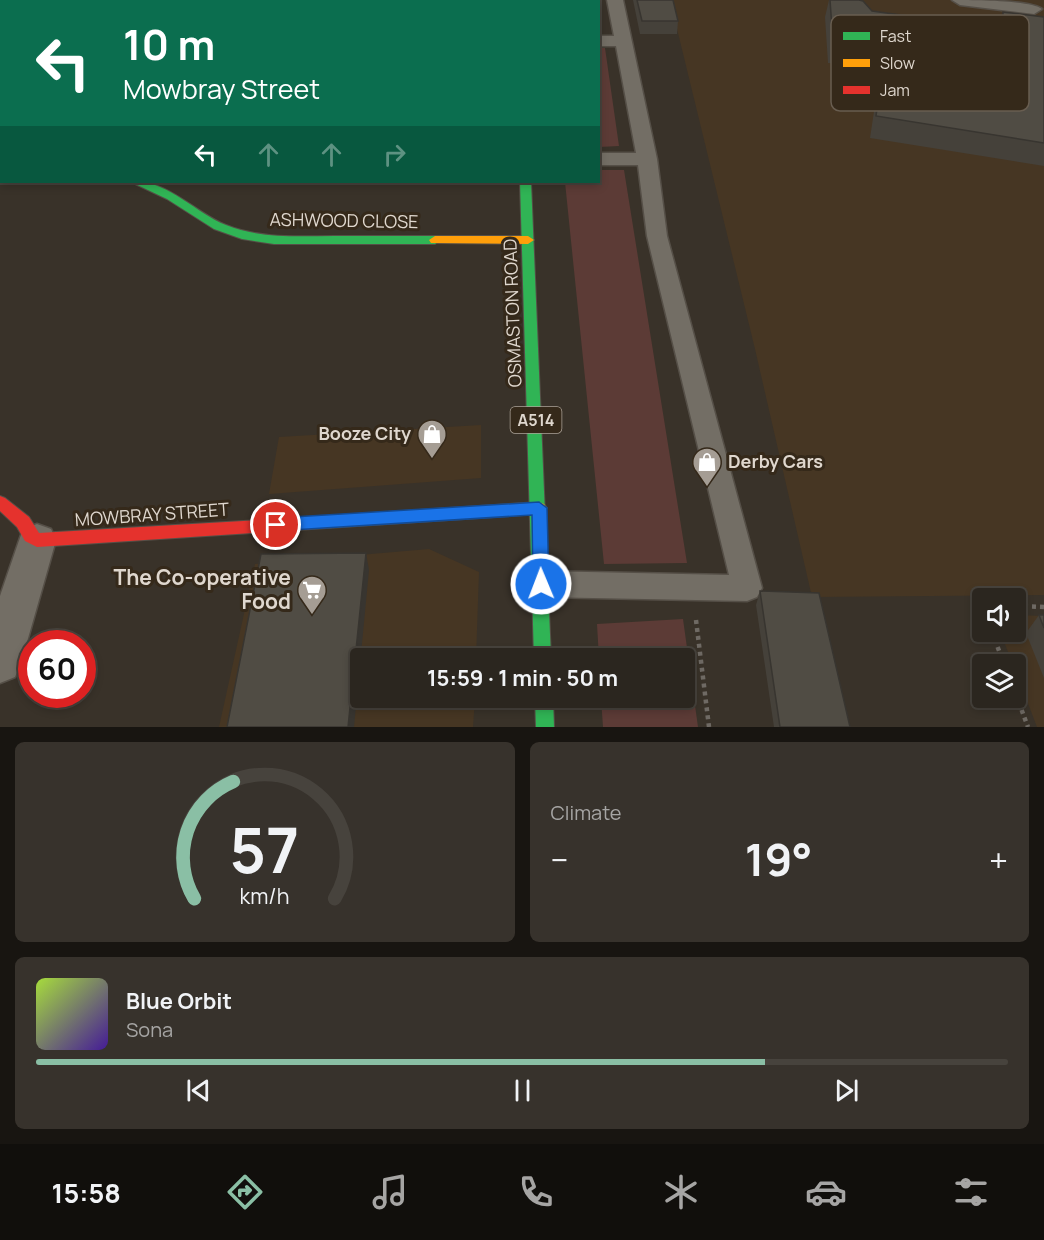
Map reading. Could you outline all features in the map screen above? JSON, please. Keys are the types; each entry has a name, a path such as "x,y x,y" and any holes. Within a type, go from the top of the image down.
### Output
{"street":[{"name":"ASHWOOD CLOSE","path":"139,183 171,197 218,226 242,235 274,240 528,240"},
{"name":"OSMASTON ROAD","path":"525,183 543,648"},
{"path":"0,502 23,522 31,537 37,540 0,663"},
{"name":"MOWBRAY STREET","path":"37,540 539,508"},
{"path":"544,708 544,727"}],"lane":[{"path":"541,584 747,588 657,236 647,159 615,0"},
{"path":"960,0 1037,8"},
{"path":"600,41 624,41"},
{"path":"600,159 647,159"}],"path":[{"path":"692,587 709,727"},
{"path":"1026,606 1044,607"},
{"path":"1021,708 1028,727"}],"shaded area":[{"path":"670,0 1044,0 1044,595 1026,595 1026,588 972,588 972,596 812,597 755,349"},
{"path":"600,48 605,48 619,146 600,147"},
{"path":"600,170 624,170 687,563 604,564 565,183 600,183"},
{"path":"481,425 481,478 269,494 279,437"},
{"path":"429,549 479,572 476,648 350,648 350,708 474,708 473,727 219,727 255,564"},
{"path":"1026,615 1044,616 1044,727 1037,727 1026,698 1026,654 1009,654 1004,642 1026,642"},
{"path":"683,619 687,648 598,648 597,624"},
{"path":"695,705 698,727 603,727 602,708 695,708"}],"building":[{"path":"637,0 673,0 678,21 642,21"},
{"path":"830,0 859,0 863,1 872,11 901,15 831,15"},
{"path":"1003,12 1028,15 1003,15"},
{"path":"1029,15 1044,17 1044,143 876,116 877,111 1029,111"},
{"name":"The Co-operative Food","path":"366,553 356,648 350,648 348,727 227,727 261,554"},
{"path":"760,591 819,593 850,727 780,727"},
{"path":"1039,615 1044,615 1044,628"}],"traffic: fast":[{"path":"139,183 171,197 218,226 242,235 274,240 435,240"},
{"path":"525,183 543,648"},
{"path":"544,708 545,727"}],"traffic: slow":[{"path":"435,240 528,240"},
{"path":"327,522 539,508"}],"traffic: jam":[{"path":"0,502 23,522 31,536 37,540 327,522"}],"place":[{"name":"Booze City","path":"432,460"},
{"name":"Derby Cars","path":"707,488"},
{"name":"The Co-operative Food","path":"312,616"}],"route":[{"path":"276,525 539,508 541,584"}]}
